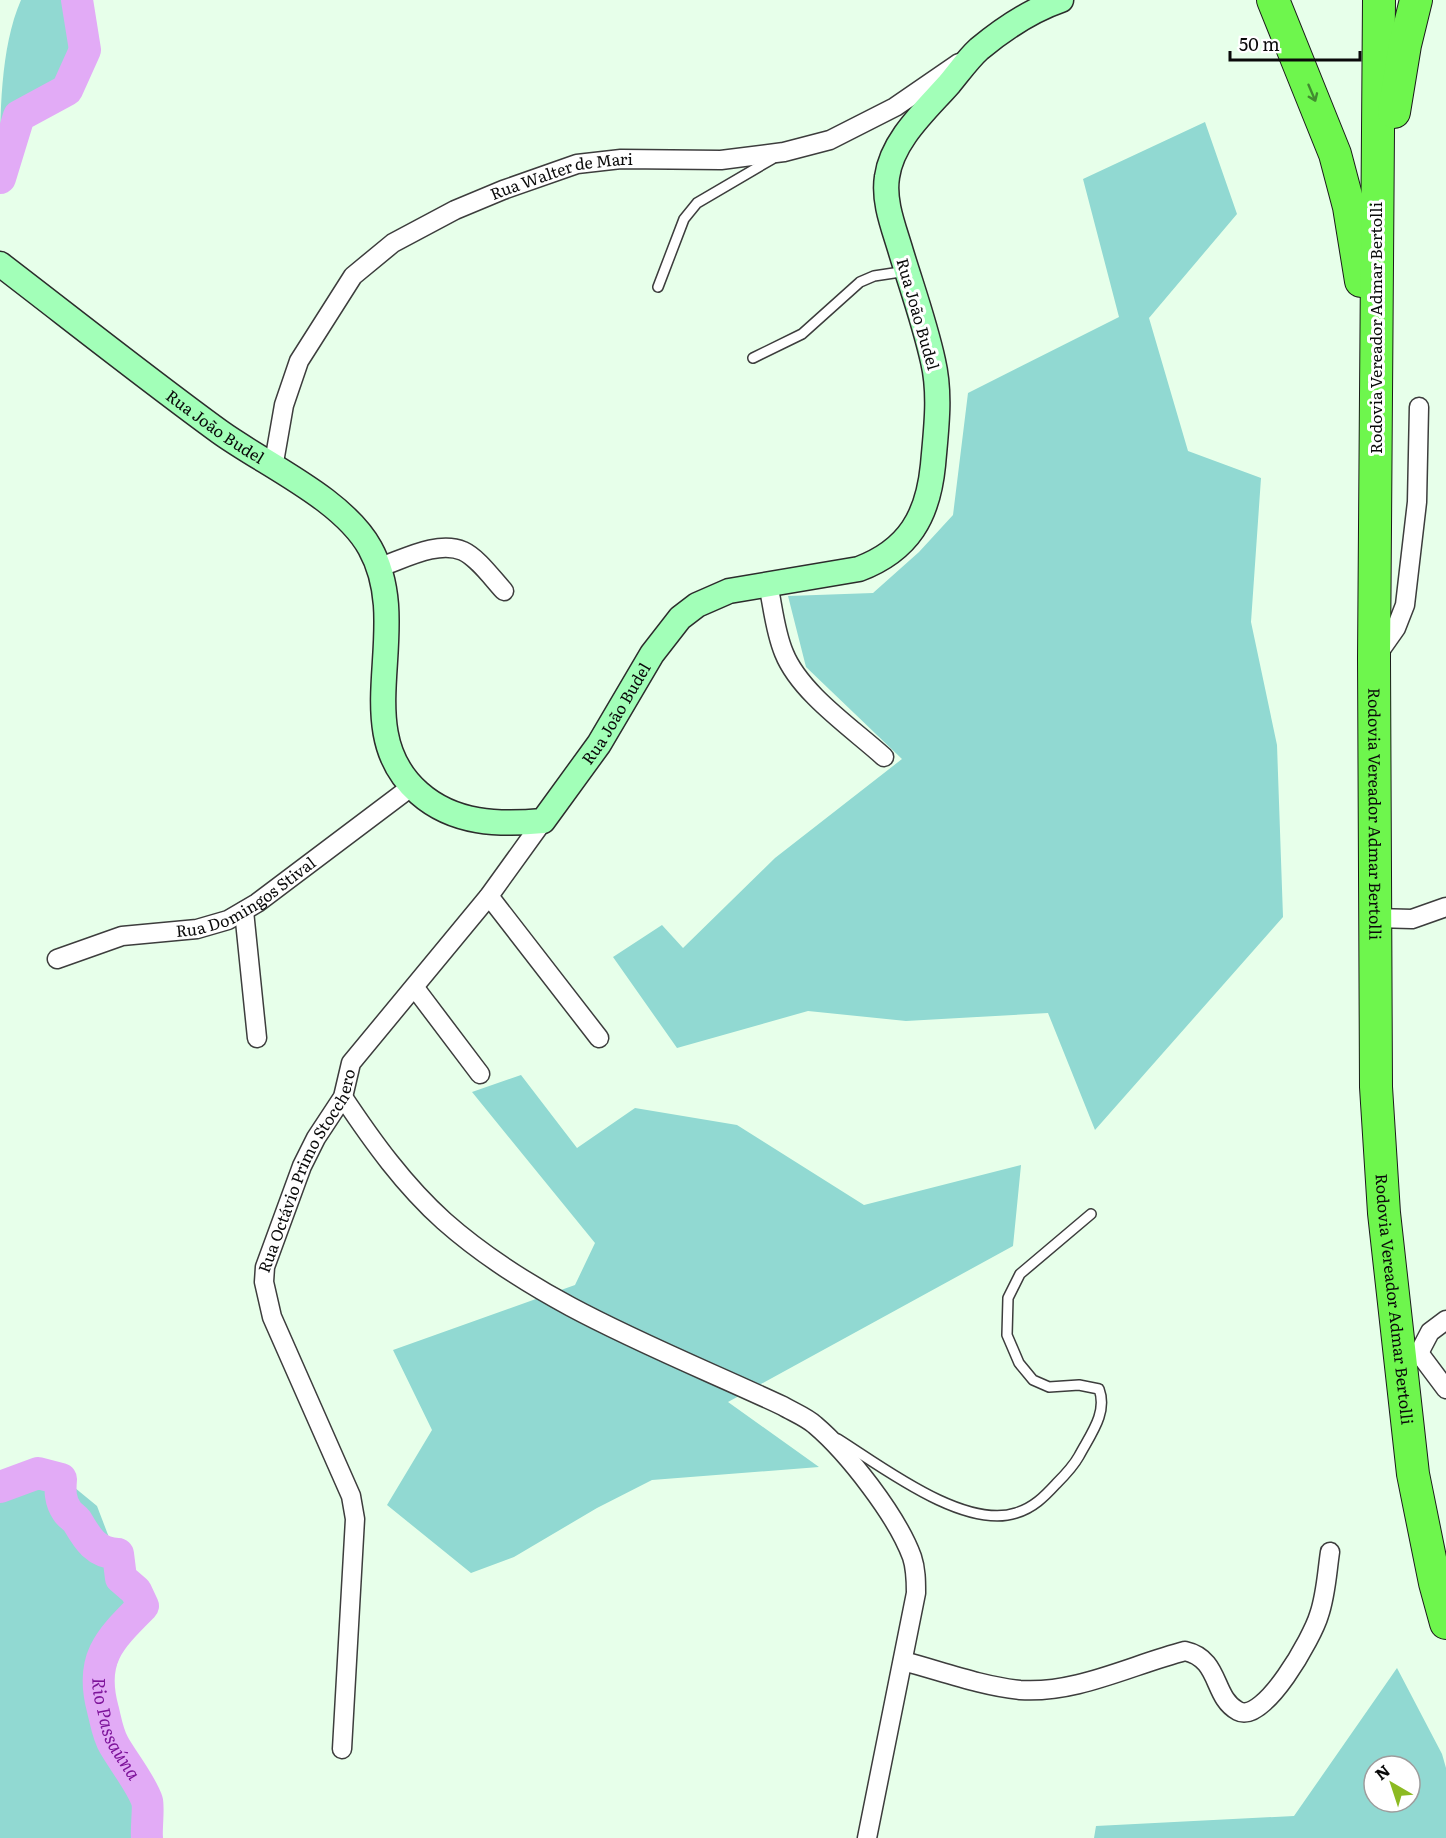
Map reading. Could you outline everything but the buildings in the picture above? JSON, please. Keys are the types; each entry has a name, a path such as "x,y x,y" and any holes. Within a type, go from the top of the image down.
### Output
{"highway":[{"path":"1273,0 1325,126 1343,182 1376,383"},
{"name":"Rodovia Vereador Admar Bertolli","path":"1379,0 1374,659 1376,1087 1384,1213 1409,1355 1413,1474 1435,1583 1446,1623"},
{"path":"1376,228 1399,80 1416,0"}],"street":[{"name":"Rua João Budel","path":"0,264 218,430 321,498 355,526 380,567 389,615 383,723 389,749 399,770 411,787 426,800 449,812 476,821 497,824 543,821 599,744 652,654 680,618 715,596 768,584 860,569 875,563 896,549 914,529 925,508 931,488 937,422 937,382 928,341 886,191 891,162 909,131 978,50 1024,19 1060,0"},
{"name":"Rua Walter de Mari","path":"273,468 284,405 299,361 353,276 371,258 393,243 455,210 577,164 621,159 721,160 784,152 830,140 873,120 978,50"},
{"path":"1374,659 1396,627 1404,605 1417,502 1419,407"},
{"path":"380,567 441,548 453,548 472,558 504,591"},
{"path":"768,584 779,635 790,666 811,692 884,757"},
{"name":"Rua Domingos Stival","path":"57,959 122,936 212,926 244,911 411,787"},
{"name":"Rua Octávio Primo Stocchero","path":"342,1749 355,1519 351,1496 272,1317 264,1282 265,1267 302,1166 316,1138 344,1097 351,1063 489,896 543,821"},
{"path":"489,896 599,1038"},
{"path":"1375,918 1412,920 1446,907"},
{"path":"244,911 257,1038"},
{"path":"415,988 480,1074"},
{"path":"344,1097 392,1167 478,1248 525,1282 563,1303 783,1406 813,1424 856,1470 898,1529 912,1557 916,1576 916,1593 867,1838"},
{"path":"1446,1320 1430,1332 1409,1355 1446,1389"},
{"path":"903,1661 1000,1687 1043,1690 1103,1677 1185,1651 1195,1653 1205,1660 1231,1706 1238,1712 1246,1713 1264,1704 1311,1636 1320,1614 1330,1552"}],"lane":[{"path":"658,287 684,219 697,202 784,152"},
{"path":"753,358 808,329 860,282 874,276 907,271"},
{"path":"813,1424 908,1483 958,1508 986,1515 1015,1514 1039,1502 1073,1466 1099,1420 1103,1399 1099,1389 1079,1385 1049,1387 1033,1380 1019,1363 1006,1335 1008,1298 1020,1274 1091,1214"}],"shaded area":[{"path":"21,0 74,0 65,84 17,120 0,171 1,105 5,61 14,19"},
{"path":"1205,122 1237,214 1149,318 1188,451 1261,478 1251,622 1277,745 1283,917 1095,1130 1048,1013 906,1021 808,1011 677,1048 613,957 662,925 683,948 775,858 902,759 806,667 788,596 873,593 919,552 953,515 968,393 1119,317 1083,179"},
{"path":"521,1075 577,1148 635,1108 737,1125 864,1205 1021,1165 1013,1246 728,1402 819,1467 652,1480 597,1508 514,1557 471,1573 387,1505 432,1430 393,1350 575,1285 595,1243 472,1092"},
{"path":"52,1469 97,1506 136,1608 111,1681 112,1717 152,1780 159,1838 0,1838 0,1478"},
{"path":"1397,1668 1442,1754 1446,1768 1446,1838 1094,1838 1096,1826 1294,1816"}],"waterway":[{"name":"Rio Passaúna","path":"0,178 19,116 67,90 85,50 77,0"},
{"name":"Rio Passaúna","path":"0,1487 38,1473 61,1479 62,1500 68,1512 93,1544 103,1551 118,1554 121,1578 136,1591 143,1606 120,1629 105,1652 99,1677 99,1692 110,1737 147,1801 147,1838"}]}
